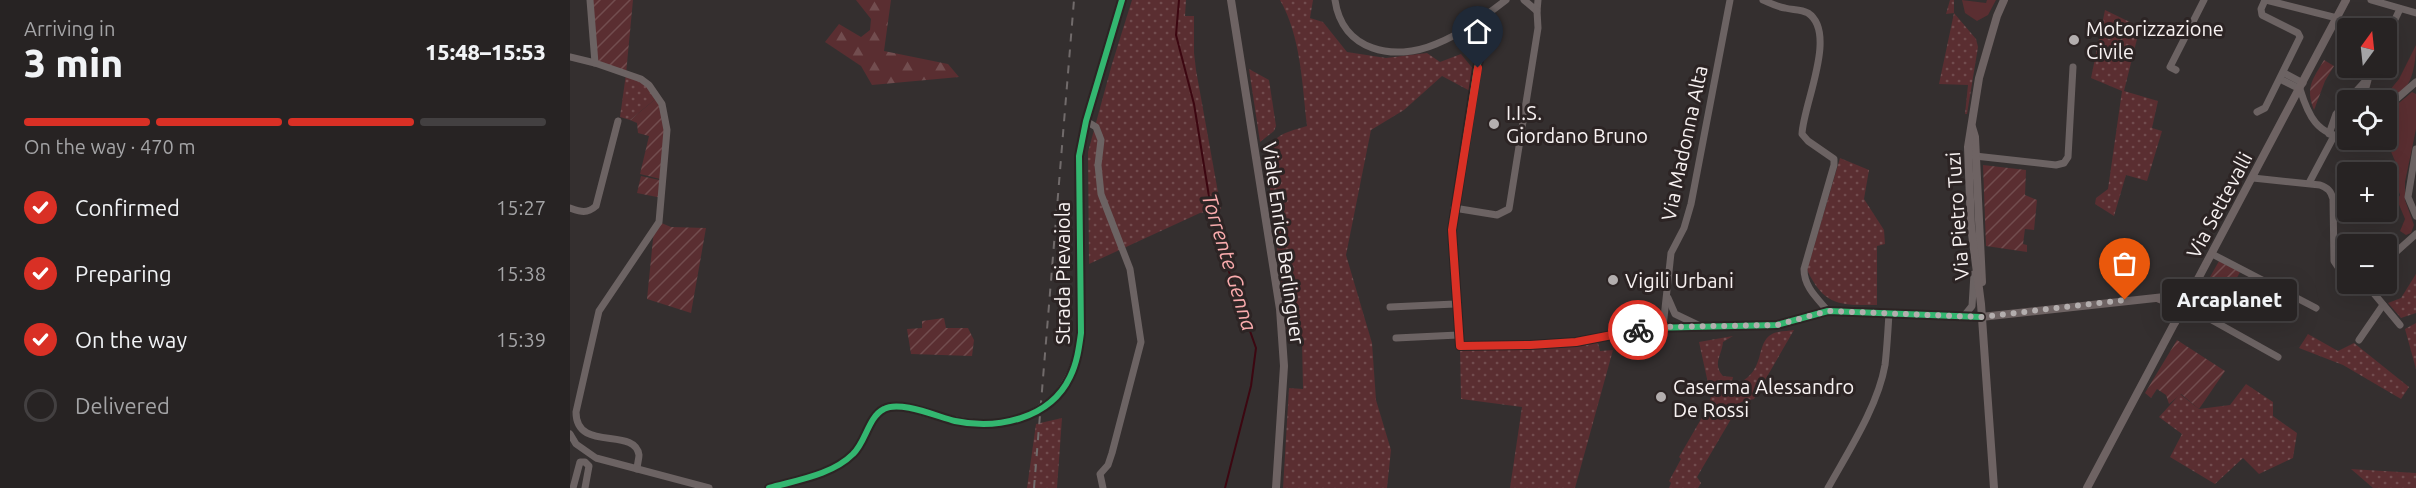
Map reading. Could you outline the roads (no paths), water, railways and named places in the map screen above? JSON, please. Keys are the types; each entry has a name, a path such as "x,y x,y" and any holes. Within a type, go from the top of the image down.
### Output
{"main road":[{"name":"Via Pietro Tuzi","path":"1994,488 1981,317 1982,300 1972,127 1979,78 2004,0"},
{"name":"Via Settevalli","path":"2087,488 2346,0"},
{"name":"Viale Enrico Berlinguer","path":"1232,1 1280,309 1284,366 1276,488"},
{"name":"Via Pietro Tuzi","path":"1972,127 1968,136 1968,147 1975,267 1982,300"},
{"path":"1981,317 2183,294 2192,290"},
{"path":"2154,297 2172,305 2175,309 2175,323"},
{"path":"1982,300 1990,309 2004,314"},
{"path":"1983,337 1988,322 2004,314"}],"street":[{"path":"590,0 595,63"},
{"name":"Strada Pievaiola","path":"769,488 826,471 854,454 877,415 884,409 904,407 957,421 982,424 1005,423 1032,414 1055,399 1070,379 1078,358 1081,333 1079,156 1086,121 1122,0"},
{"path":"1335,0 1339,16 1346,30 1355,40 1367,46 1403,52 1435,45 1486,15 1506,0"},
{"path":"1524,0 1537,11"},
{"path":"1454,208 1497,215 1509,209 1538,28 1538,0"},
{"name":"Via Madonna Alta","path":"1663,327 1671,253 1684,228 1691,204 1730,0"},
{"path":"1763,0 1778,7 1806,11 1817,26 1820,58 1802,134 1808,141 1834,159 1834,165 1804,269 1804,276 1806,284 1828,311"},
{"path":"2176,69 2170,66 2204,0"},
{"path":"2257,112 2265,108 2300,37 2298,33 2262,15 2261,9 2266,0 2337,18"},
{"path":"2371,0 2416,13"},
{"path":"2396,18 2400,9"},
{"path":"1486,15 1488,26 1478,68 1452,230 1455,304 1460,346 1576,342 1645,328 1777,325 1828,311 1981,317"},
{"path":"570,57 595,63 640,79 649,85 662,104 667,124 659,222 599,311 576,412 579,424 590,434 595,437 625,440 635,448 639,455 637,469"},
{"path":"1975,156 2056,165 2064,163 2068,157 2073,67"},
{"path":"2282,76 2302,86 2307,112 2315,125 2337,136"},
{"path":"2365,90 2368,78"},
{"path":"2358,90 2368,78"},
{"path":"2397,98 2416,82"},
{"path":"2292,103 2307,112"},
{"path":"2309,183 2332,135 2337,113"},
{"path":"570,208 583,212 590,211 596,206 618,121"},
{"path":"1086,121 1099,133 1101,194 1126,258 1135,292 1141,342 1112,453 1108,465 1100,474 1103,488"},
{"path":"2416,149 2408,197 2416,216"},
{"path":"2253,178 2309,183 2320,185 2331,191 2334,261 2337,266"},
{"path":"2397,251 2416,234"},
{"path":"2212,254 2316,308"},
{"path":"1964,316 1972,306 1974,298 1975,267"},
{"path":"1667,292 1675,314 1703,326"},
{"path":"2377,294 2400,325"},
{"path":"1390,307 1455,304"},
{"path":"2185,305 2278,357"},
{"path":"2359,340 2383,305"},
{"path":"1828,488 1878,390 1885,365 1889,314"},
{"path":"1396,338 1458,335"},
{"path":"570,434 585,453 607,462 637,469 690,487 708,488"},
{"path":"573,488 580,462 585,462 589,466 585,488"}],"waterway":[{"name":"Torrente Genna","path":"1179,0 1176,35 1194,104 1212,215 1256,348 1251,386 1225,488"}],"railway":[{"path":"1034,488 1074,0"}],"place":[{"name":"Motorizzazione Civile","path":"2074,40"},
{"name":"I.I.S. Giordano Bruno","path":"1494,124"},
{"name":"Vigili Urbani","path":"1613,280"},
{"name":"Arcaplanet","path":"2125,300"},
{"name":"Caserma Alessandro De Rossi","path":"1661,397"}]}
